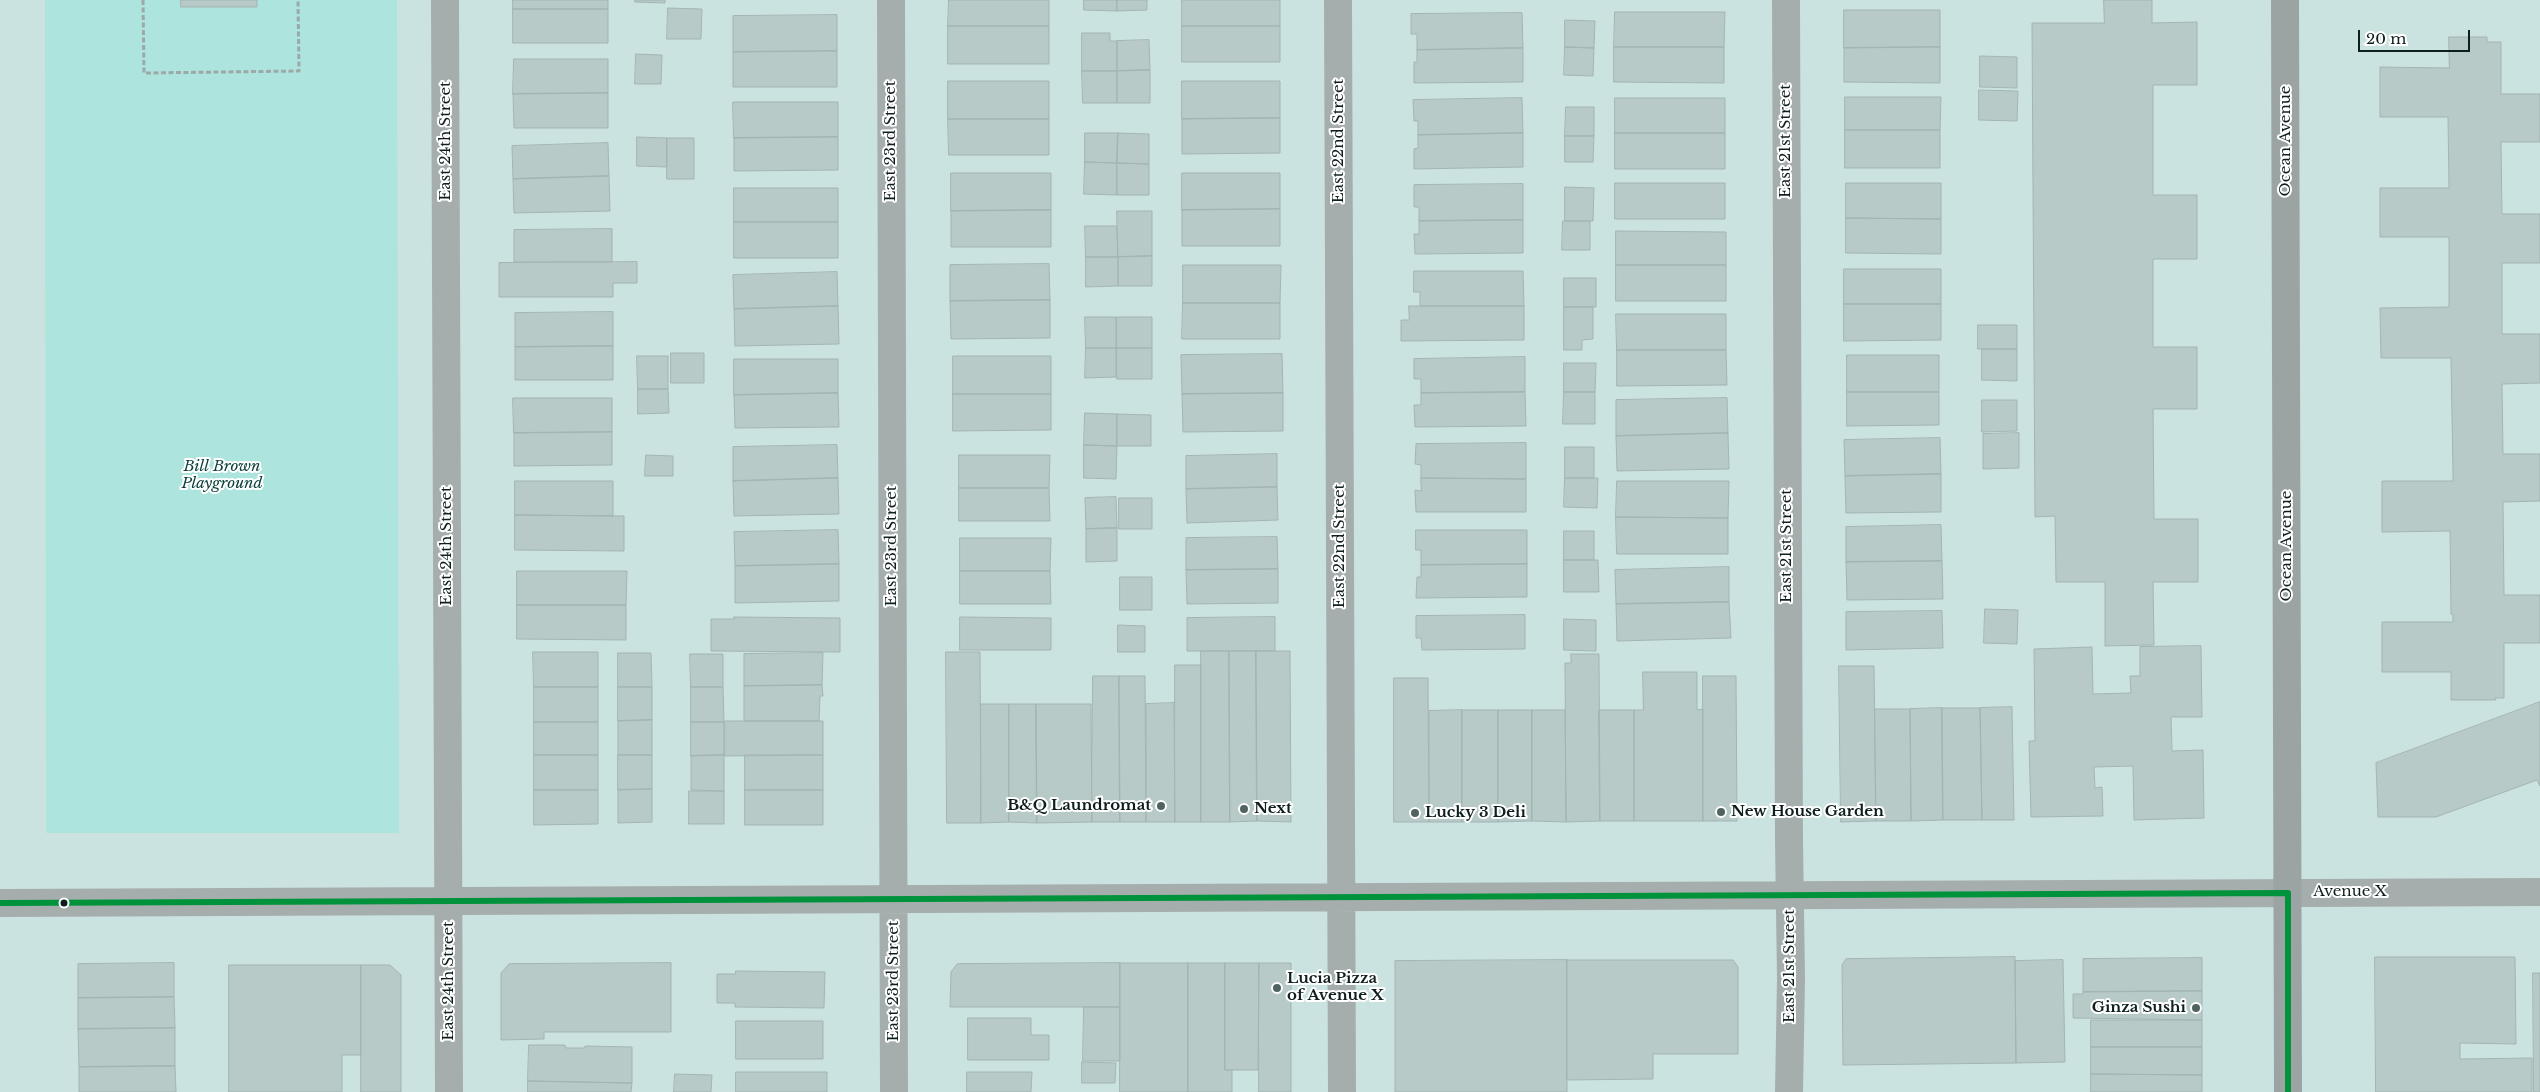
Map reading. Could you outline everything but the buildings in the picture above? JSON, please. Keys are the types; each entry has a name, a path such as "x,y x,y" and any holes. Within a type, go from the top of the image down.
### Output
{"main road":[{"name":"Ocean Avenue","path":"2285,0 2288,1092"}],"street":[{"name":"East 24th Street","path":"445,0 449,1092"},
{"name":"East 23rd Street","path":"891,0 894,1092"},
{"name":"East 22nd Street","path":"1338,0 1342,1092"},
{"name":"East 21st Street","path":"1786,0 1790,895 1789,1092"},
{"name":"Avenue X","path":"0,903 2540,892"}],"path":[{"path":"143,0 144,73 299,72 298,0"}],"green space":[{"name":"Bill Brown Playground","path":"45,0 397,0 399,833 46,833"}],"transit line":[{"path":"2288,893 2288,1092"},
{"path":"0,903 2288,893"}],"place":[{"name":"B&Q Laundromat","path":"1161,806"},
{"name":"Next","path":"1244,809"},
{"name":"New House Garden","path":"1721,812"},
{"name":"Lucky 3 Deli","path":"1415,813"},
{"name":"Lucia Pizza of Avenue X","path":"1277,988"},
{"name":"Ginza Sushi","path":"2196,1008"}]}
